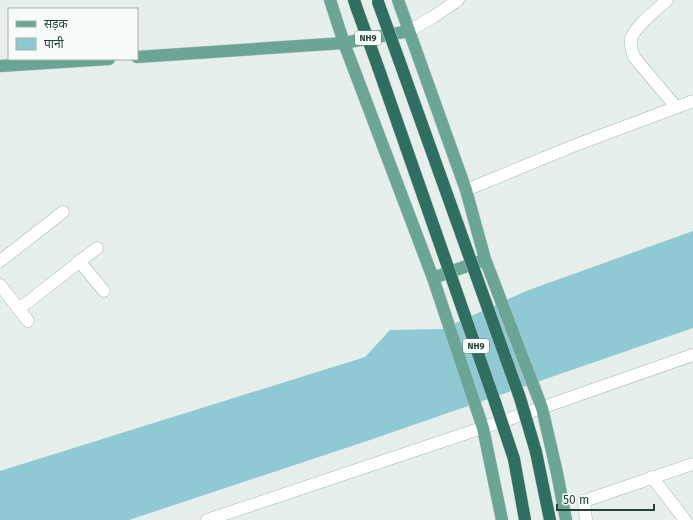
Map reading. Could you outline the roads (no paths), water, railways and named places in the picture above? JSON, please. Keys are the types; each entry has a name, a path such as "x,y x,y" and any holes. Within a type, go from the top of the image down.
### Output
{"highway":[{"name":"NH9","path":"378,1 520,398 536,452 550,520"},
{"name":"NH9","path":"356,4 514,459 525,520"}],"main road":[{"path":"330,0 344,43 433,278 483,428 502,520"},
{"path":"398,0 466,190 485,259 542,408 558,473 566,520"},
{"path":"138,57 344,43 409,31"},
{"path":"0,66 93,60"},
{"path":"433,278 485,259"}],"street":[{"path":"409,31 458,0"},
{"path":"667,0 637,28 631,38 631,50 634,57 676,107"},
{"path":"466,190 573,146 693,100"},
{"path":"0,262 63,212"},
{"path":"19,309 97,248"},
{"path":"79,261 104,291"},
{"path":"0,285 28,321"},
{"path":"207,520 542,408 693,355"},
{"path":"586,520 584,501 693,464"},
{"path":"652,478 685,520"}],"water":[{"path":"693,231 693,328 364,442 129,520 0,520 0,471 365,357 390,330 443,329 526,291"}]}
